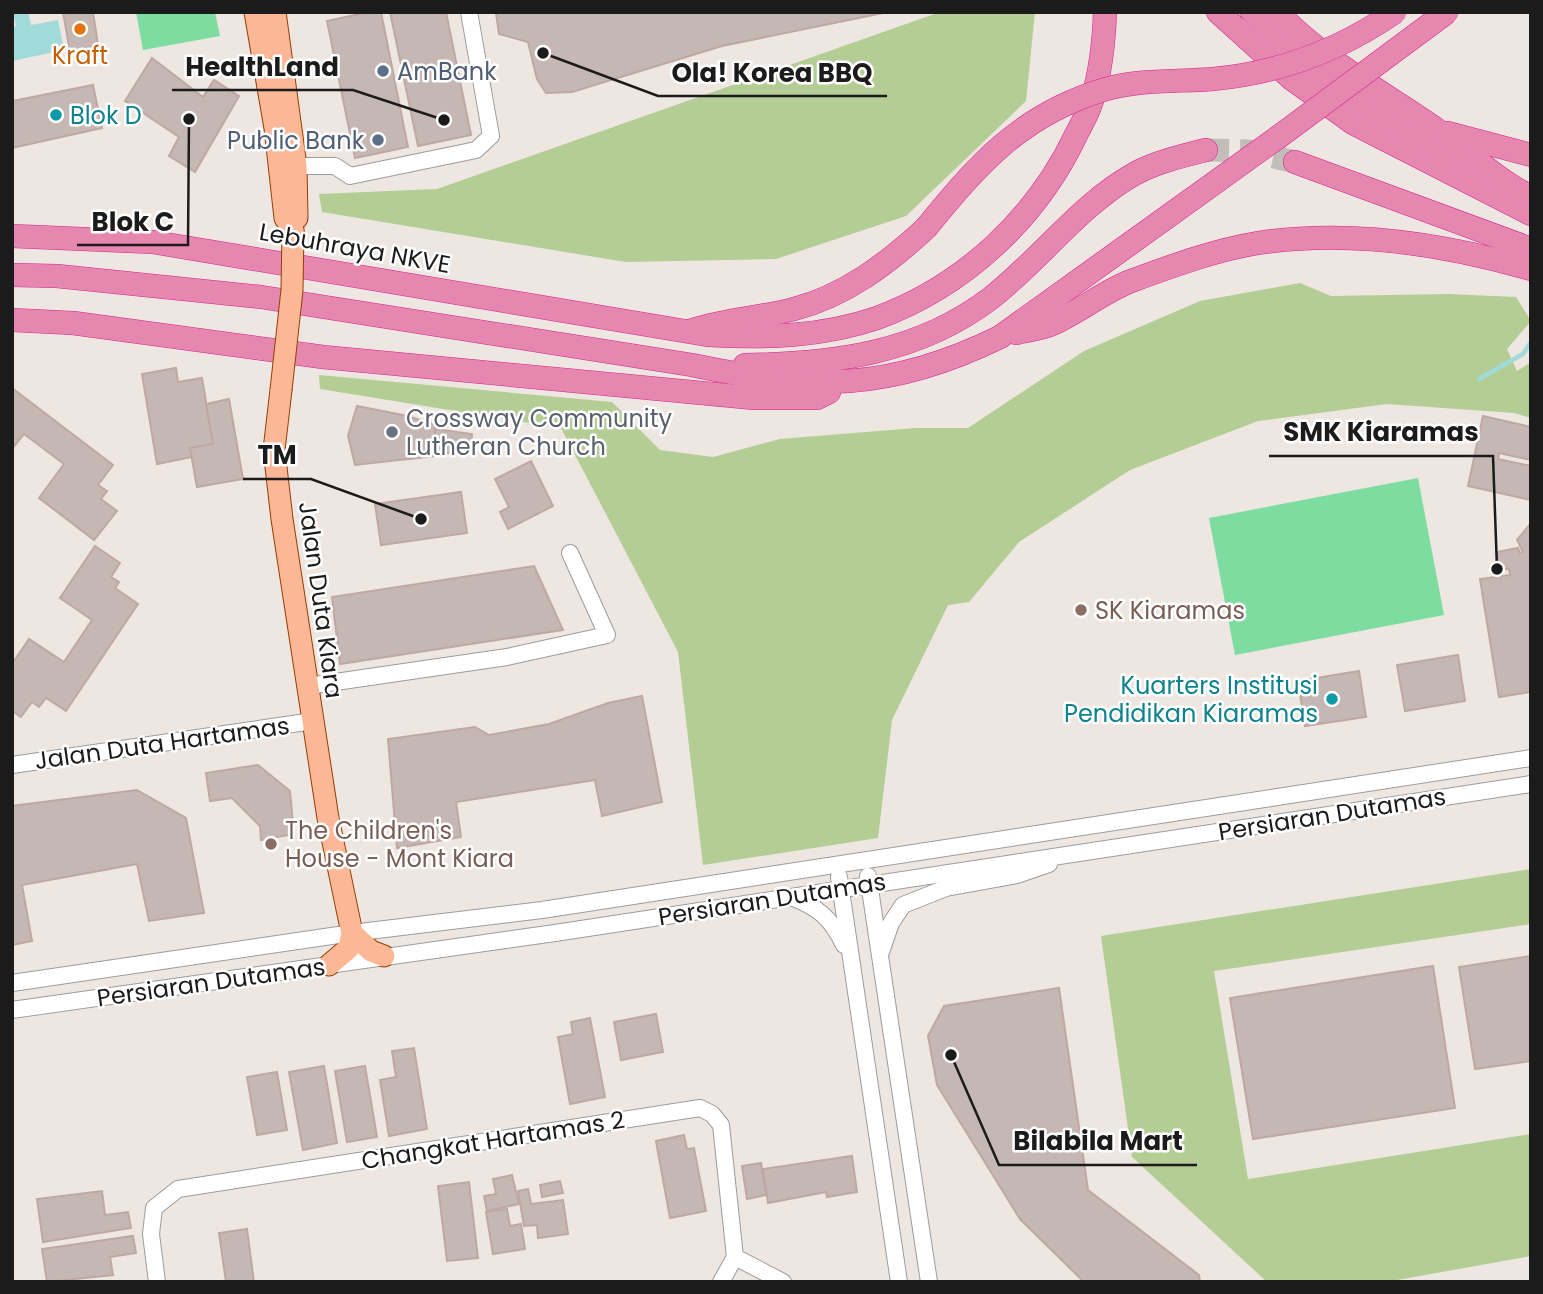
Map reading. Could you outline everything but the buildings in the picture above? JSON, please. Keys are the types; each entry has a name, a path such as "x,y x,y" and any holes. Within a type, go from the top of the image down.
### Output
{"highway":[{"name":"Lebuhraya NKVE","path":"12,236 153,242 687,332 762,338 815,333 875,319 920,299 969,269 1042,195 1093,100 1103,48 1105,12"},
{"path":"1219,12 1292,79 1353,124 1531,214"},
{"path":"1252,12 1274,36 1329,82 1402,132 1531,197"},
{"path":"1277,12 1296,32 1348,72 1438,130 1503,183"},
{"path":"687,332 727,319 767,315 818,301 883,265 926,228 978,165 993,152 1046,114 1075,100 1105,89 1137,84 1267,72 1360,37 1395,12"},
{"path":"12,275 57,276 261,298 692,365 762,379 813,383 919,371 959,357 1000,337 1041,310 1447,12"},
{"path":"1438,130 1531,155"},
{"path":"692,365 818,364 879,351 920,338 961,318 989,299 1106,193 1136,173 1171,159 1206,150"},
{"path":"1295,162 1531,249"},
{"path":"1000,337 1051,324 1140,278 1202,256 1258,243 1332,237 1409,243 1491,258 1531,269"},
{"path":"12,320 73,323 323,356 754,398 817,398 853,380"}],"main road":[{"name":"Jalan Duta Kiara","path":"264,15 296,166 298,215 293,229 292,290 274,450 314,685 313,721 328,818 352,933"},
{"name":"Jalan Duta Kiara","path":"264,15 285,218 293,229"},
{"path":"352,933 371,951 384,956"},
{"path":"329,965 349,948 352,933"}],"street":[{"path":"296,166 335,166 350,176 476,150 492,136 469,12"},
{"path":"314,685 507,657 607,635 570,552"},
{"name":"Jalan Duta Hartamas","path":"12,765 313,721"},
{"name":"Persiaran Dutamas","path":"12,982 352,933 542,910 1531,758"},
{"name":"Persiaran Dutamas","path":"12,1010 555,933 1531,784"},
{"path":"880,956 891,923 903,905 946,888 1017,875 1084,851"},
{"path":"865,860 929,1282"},
{"path":"838,864 900,1282"},
{"path":"788,896 816,906 833,923 851,959"},
{"name":"Changkat Hartamas 2","path":"157,1282 151,1234 154,1208 178,1189 700,1108 712,1114 721,1125 735,1257"},
{"path":"721,1282 735,1257 783,1282"}],"green space":[{"path":"136,12 215,12 220,36 143,50"},
{"path":"940,12 1035,12 1026,101 906,216 776,259 626,262 322,212 319,194 437,189"},
{"path":"1300,283 1331,296 1448,294 1516,297 1531,321 1507,349 1517,371 1531,362 1531,418 1514,413 1387,404 1258,421 1130,470 1019,542 969,602 948,605 892,720 878,838 703,865 678,652 561,428 320,389 319,375 612,402 660,450 713,457 780,439 915,428 968,428 1084,351 1200,301"},
{"path":"1418,478 1444,615 1235,655 1209,518"},
{"path":"1531,869 1531,924 1214,971 1248,1179 1531,1134 1531,1256 1386,1282 1267,1282 1132,1157 1101,936"}],"water":[{"path":"13,12 28,12 31,25 58,20 64,50 12,61 12,28 16,26"}],"waterway":[{"path":"1479,379 1523,354 1531,342"}],"tunnel":[{"path":"1206,150 1248,151 1295,162"}],"place":[{"name":"Kraft","path":"80,29"},
{"name":"Ola! Korea BBQ","path":"543,53"},
{"name":"AmBank","path":"383,71"},
{"name":"Blok D","path":"56,115"},
{"name":"Blok C","path":"189,119"},
{"name":"HealthLand","path":"444,120"},
{"name":"Public Bank","path":"378,140"},
{"name":"Crossway Community Lutheran Church","path":"392,432"},
{"name":"TM","path":"421,519"},
{"name":"SMK Kiaramas","path":"1497,569"},
{"name":"SK Kiaramas","path":"1081,610"},
{"name":"Kuarters Institusi Pendidikan Kiaramas","path":"1332,699"},
{"name":"The Children's House - Mont Kiara","path":"271,844"},
{"name":"Bilabila Mart","path":"951,1055"}]}
